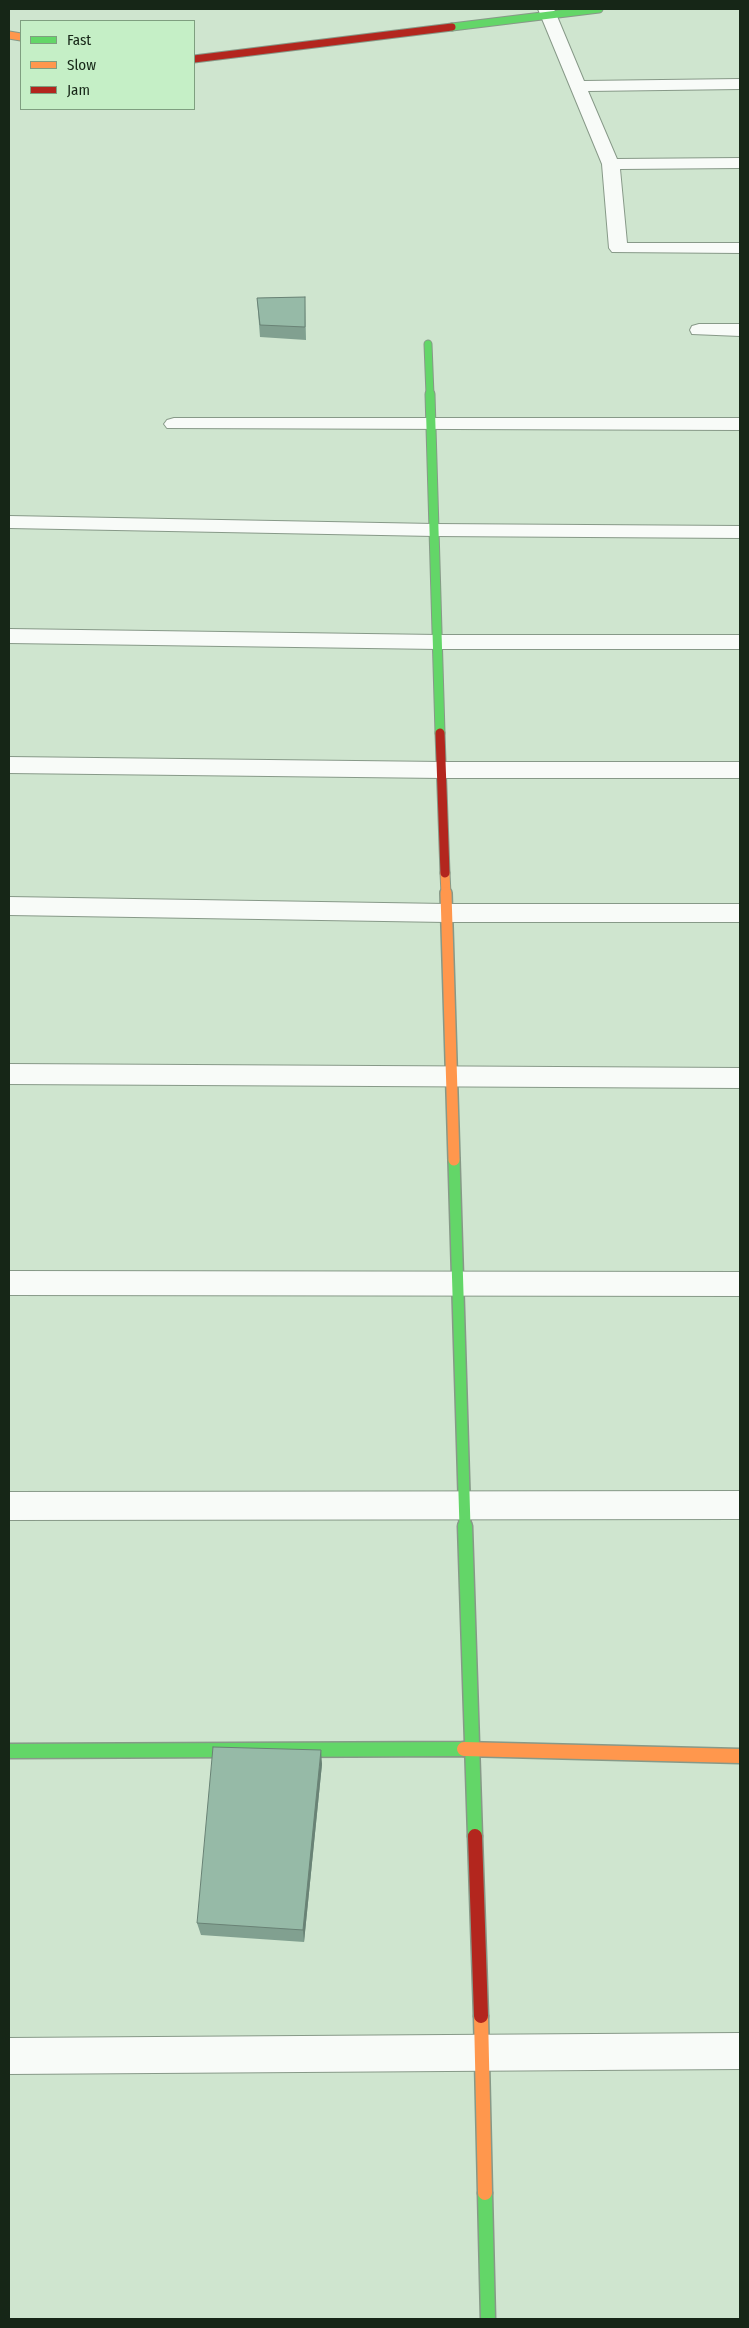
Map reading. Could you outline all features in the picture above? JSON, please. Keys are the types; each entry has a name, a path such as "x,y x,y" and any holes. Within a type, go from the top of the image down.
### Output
{"street":[{"path":"195,59 548,12 599,9"},
{"path":"548,12 611,164 618,248 740,248"},
{"path":"690,85 740,75"},
{"path":"580,86 740,84"},
{"path":"611,164 740,162"},
{"path":"699,330 740,330"},
{"path":"428,344 473,1749 488,2319"},
{"path":"174,424 740,424"},
{"path":"9,522 434,530 740,532"},
{"path":"9,636 438,642 740,642"},
{"path":"9,765 442,770 740,770"},
{"path":"9,906 446,913 740,913"},
{"path":"9,1074 740,1078"},
{"path":"9,1283 740,1284"},
{"path":"9,1506 464,1507 740,1505"},
{"path":"9,1751 473,1749 740,1756"},
{"path":"9,2056 740,2050"}],"building":[{"path":"305,297 305,327 260,325 257,298"},
{"path":"213,1747 321,1750 303,1930 197,1923"}],"traffic: fast":[{"path":"452,27 599,9"},
{"path":"428,344 440,733"},
{"path":"454,1160 475,1836"},
{"path":"9,1751 464,1749"},
{"path":"485,2193 488,2319"}],"traffic: slow":[{"path":"9,35 20,37"},
{"path":"445,873 454,1160"},
{"path":"464,1749 740,1756"},
{"path":"481,2016 485,2193"}],"traffic: jam":[{"path":"195,59 452,27"},
{"path":"440,733 445,873"},
{"path":"475,1836 481,2016"}]}
